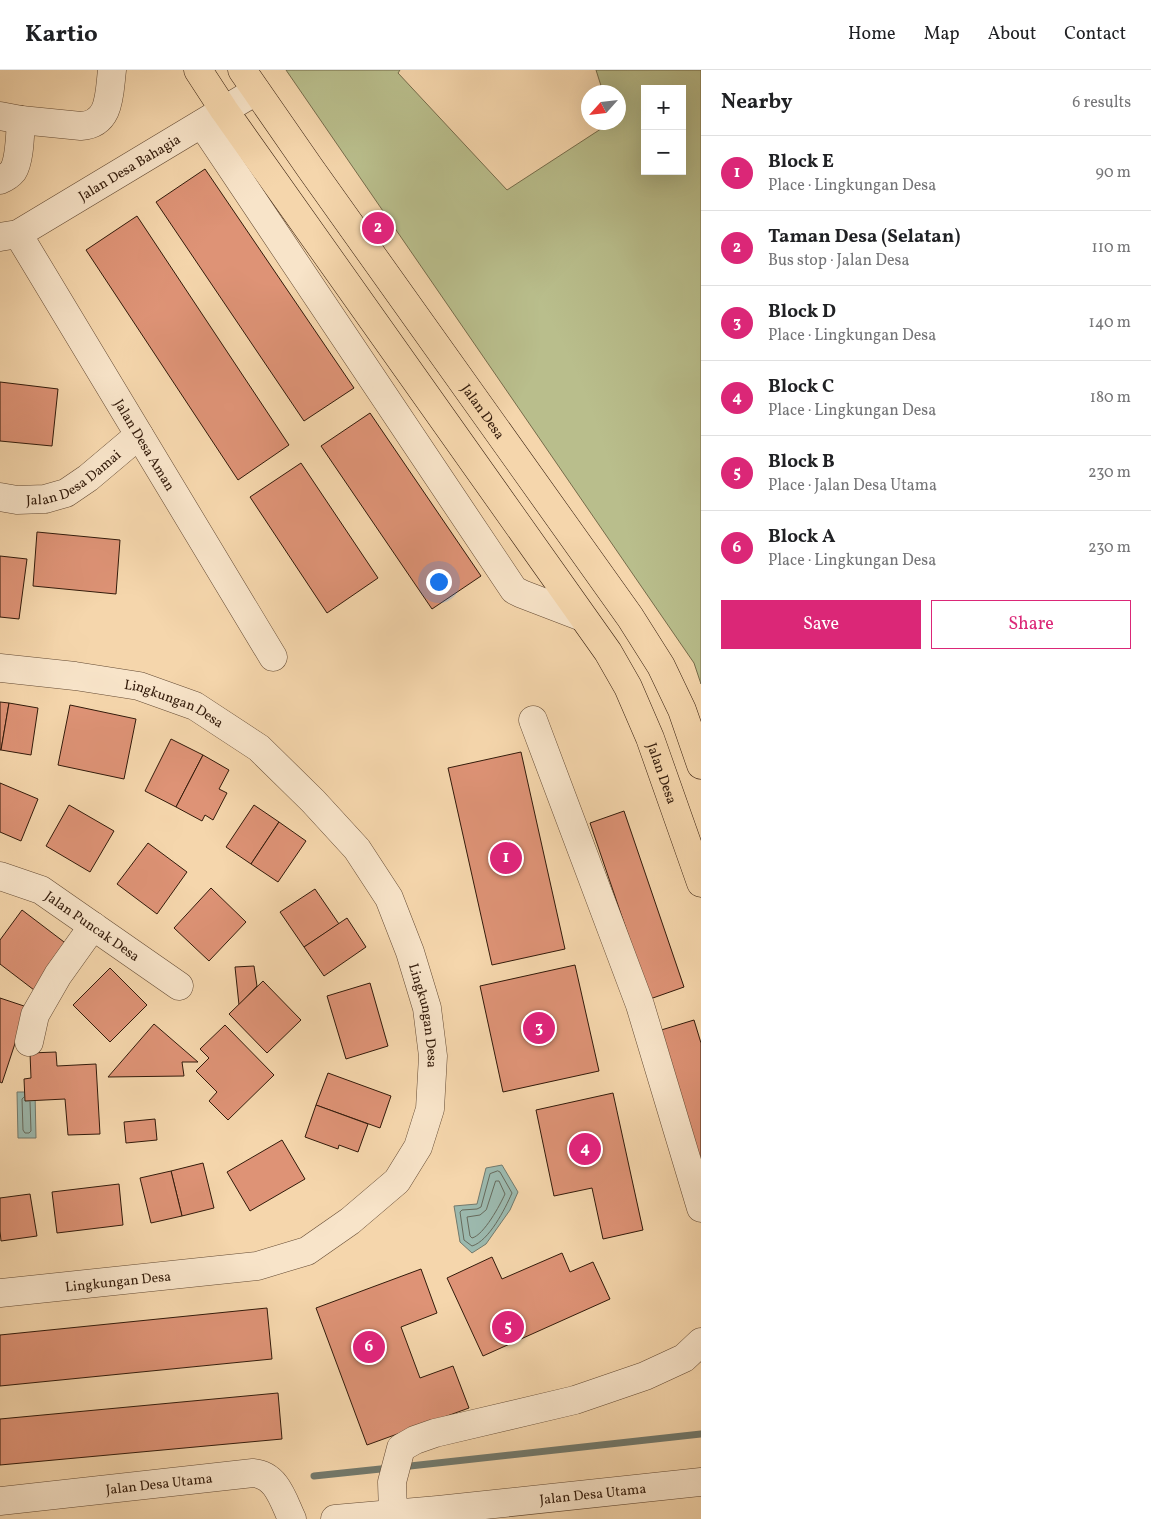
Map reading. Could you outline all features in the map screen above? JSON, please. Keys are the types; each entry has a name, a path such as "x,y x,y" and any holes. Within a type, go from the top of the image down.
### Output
{"main road":[{"name":"Jalan Desa","path":"198,70 213,117 608,652 628,687 650,738 701,883"},
{"name":"Jalan Desa","path":"249,80 630,617 661,666 678,701 701,764"}],"street":[{"path":"0,180 8,177 14,170 17,161 10,118 81,126 90,125 104,115 112,70"},
{"name":"Jalan Desa Bahagia","path":"9,236 213,117 249,80"},
{"name":"Jalan Desa","path":"213,117 514,590 582,617"},
{"name":"Jalan Desa Aman","path":"9,236 139,435 273,657"},
{"name":"Jalan Desa Damai","path":"0,497 17,500 45,499 66,493 88,478 139,435"},
{"name":"Lingkungan Desa","path":"0,668 75,676 139,686 194,706 259,748 313,801 357,849 390,898 410,952 427,1008 433,1056 430,1108 418,1147 397,1181 350,1221 307,1251 257,1266 0,1293"},
{"path":"533,720 640,1005 701,1208"},
{"name":"Jalan Puncak Desa","path":"0,876 41,890 179,986"},
{"path":"30,1042 35,1015 58,975 93,926"},
{"path":"393,1514 392,1482 402,1448 415,1440 435,1433 575,1400 645,1376 684,1358 701,1342"},
{"name":"Jalan Desa Utama","path":"0,1501 253,1473 260,1474 272,1481 277,1487 292,1519"},
{"name":"Jalan Desa Utama","path":"335,1519 393,1514 439,1515 701,1482"}],"green space":[{"path":"286,70 400,70 398,73 507,190 599,130 626,130 626,85 601,85 596,70 701,70 701,684 694,663"}],"water":[{"path":"17,1092 35,1092 36,1138 18,1138"},
{"path":"502,1165 518,1192 510,1210 486,1244 472,1253 460,1242 454,1206 477,1204 486,1168"}],"building":[{"path":"205,169 354,388 304,421 156,202"},
{"path":"137,216 289,445 238,480 86,250"},
{"path":"0,382 58,389 52,446 0,441"},
{"path":"370,413 481,576 432,609 321,446"},
{"path":"301,463 378,578 327,613 250,497"},
{"path":"37,532 120,540 116,594 33,586"},
{"path":"0,556 27,559 19,619 0,617"},
{"path":"0,702 9,703 1,750 0,750"},
{"path":"9,703 38,708 31,755 1,750"},
{"path":"70,705 136,719 124,779 58,765"},
{"path":"171,739 203,755 176,807 145,791"},
{"path":"521,752 565,949 492,965 448,768"},
{"path":"203,755 229,770 219,789 227,793 213,820 205,815 202,821 176,807"},
{"path":"0,783 38,799 21,841 0,832"},
{"path":"69,805 114,831 90,872 46,846"},
{"path":"254,805 279,822 251,864 226,847"},
{"path":"624,811 684,987 650,999 590,823"},
{"path":"279,822 306,841 278,882 251,864"},
{"path":"148,843 187,872 157,914 117,884"},
{"path":"211,888 246,922 209,961 174,928"},
{"path":"315,889 339,924 304,947 280,912"},
{"path":"22,910 68,945 34,990 0,964 0,940"},
{"path":"347,918 366,947 324,976 304,947"},
{"path":"575,965 599,1071 503,1092 480,986"},
{"path":"254,966 257,986 239,1005 235,967"},
{"path":"110,968 147,1005 110,1042 73,1005"},
{"path":"263,981 301,1020 267,1053 229,1014"},
{"path":"370,983 388,1046 346,1059 327,996"},
{"path":"0,998 27,1007 2,1083 0,1082"},
{"path":"694,1020 701,1043 701,1168 658,1031"},
{"path":"154,1024 198,1062 182,1062 184,1076 108,1077"},
{"path":"225,1025 274,1075 228,1120 209,1101 217,1092 196,1071 209,1058 200,1049"},
{"path":"56,1052 57,1066 96,1064 100,1134 68,1135 65,1099 25,1101 24,1079 31,1078 30,1053"},
{"path":"328,1073 391,1096 380,1128 316,1105"},
{"path":"613,1093 643,1230 603,1239 592,1188 554,1196 536,1110"},
{"path":"316,1105 368,1124 358,1152 339,1145 338,1149 305,1137"},
{"path":"155,1119 157,1140 126,1143 124,1122"},
{"path":"282,1140 305,1179 250,1211 227,1172"},
{"path":"203,1163 214,1208 182,1216 171,1171"},
{"path":"171,1171 182,1216 151,1223 140,1178"},
{"path":"119,1184 123,1225 57,1233 52,1192"},
{"path":"30,1194 37,1236 1,1241 0,1198"},
{"path":"562,1253 570,1272 593,1262 610,1299 483,1356 447,1278 492,1257 502,1279"},
{"path":"421,1269 437,1313 401,1327 420,1378 453,1366 469,1408 367,1445 316,1308"},
{"path":"267,1308 272,1359 0,1386 0,1335"},
{"path":"278,1393 282,1439 0,1465 0,1419"}],"waterway":[{"path":"401,1467 701,1434"},
{"path":"314,1476 390,1468"}],"place":[{"name":"Taman Desa (Selatan)","path":"378,228"},
{"name":"Block E","path":"506,858"},
{"name":"Block D","path":"539,1028"},
{"name":"Block C","path":"585,1149"},
{"name":"Block B","path":"508,1327"},
{"name":"Block A","path":"369,1347"}]}
